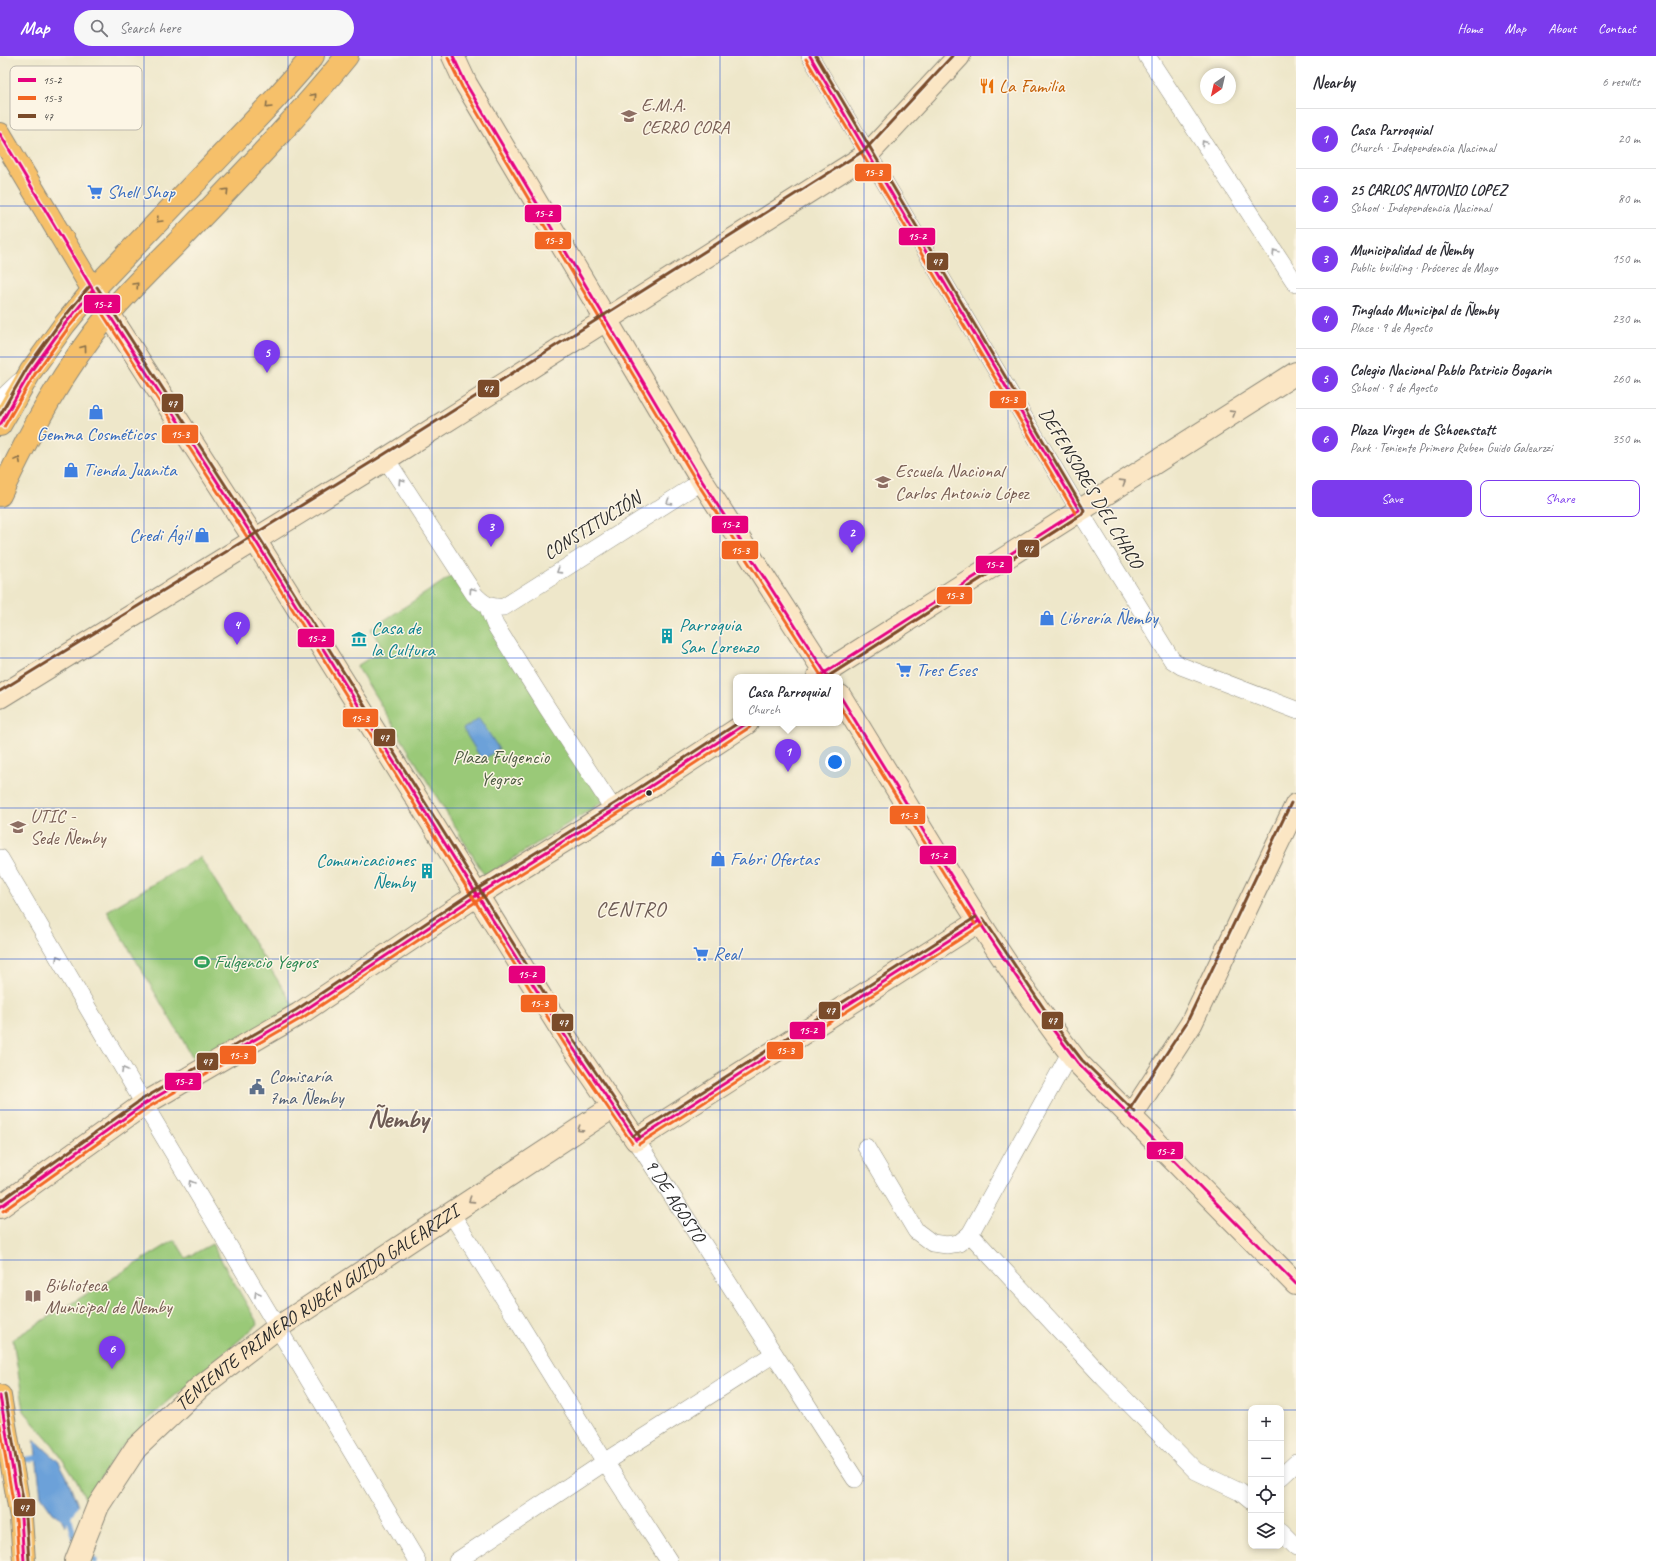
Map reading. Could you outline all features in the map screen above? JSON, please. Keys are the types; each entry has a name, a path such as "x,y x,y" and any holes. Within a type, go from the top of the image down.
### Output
{"main road":[{"path":"0,425 31,371 65,324 93,290 275,99 313,56"},
{"path":"0,495 41,415 79,354 109,314 287,126 318,92 347,56"},
{"path":"0,134 93,290 109,314"},
{"path":"1,1405 21,1518 24,1561"}],"street":[{"path":"453,56 466,84 702,481 823,674"},
{"name":"DEFENSORES DEL CHACO","path":"810,56 1079,510 1172,660 1181,666 1296,710"},
{"path":"0,697 386,459 868,154 959,56"},
{"path":"1147,56 1296,284"},
{"name":"9 DE AGOSTO","path":"109,314 255,540 569,1042 636,1140 855,1479"},
{"path":"0,400 31,371"},
{"path":"826,674 1079,510 1296,373"},
{"path":"386,459 474,594 486,605 495,625 548,710 614,810"},
{"name":"CONSTITUCIÓN","path":"486,605 504,607 702,481"},
{"path":"843,701 979,921 1051,1028 1070,1053 1078,1063 1295,1279"},
{"path":"0,1207 144,1104 299,1014 477,895 614,810 742,726"},
{"path":"1131,1116 1191,1024 1296,805"},
{"path":"0,858 144,1104 417,1561"},
{"path":"636,1140 979,921"},
{"path":"866,1146 916,1231 932,1243 947,1245 959,1243 970,1234 1070,1053"},
{"name":"TENIENTE PRIMERO RUBEN GUIDO GALEARZZI","path":"76,1561 98,1506 136,1448 199,1388 277,1328 612,1107"},
{"path":"450,1213 669,1561"},
{"path":"970,1234 1104,1378 1196,1471 1240,1492 1248,1499"},
{"path":"457,1561 606,1462 774,1354"},
{"path":"1284,1474 1296,1463"},
{"path":"1284,1535 1296,1547"}],"green space":[{"name":"Plaza Fulgencio Yegros","path":"459,571 604,801 485,876 357,666 383,649 371,629"},
{"name":"Fulgencio Yegros","path":"200,857 299,1014 199,1068 107,911"},
{"path":"175,1240 186,1258 212,1244 258,1324 156,1412 119,1450 86,1500 78,1483 53,1445 24,1411 13,1339"}],"water":[{"path":"479,718 499,749 482,760 463,729"},
{"path":"34,1439 59,1462 67,1477 80,1511 68,1532 61,1518 53,1513 41,1496"}],"pier":[{"path":"79,1503 82,1511 67,1534 64,1529"}],"waterway":[{"path":"16,1461 43,1457"},
{"path":"70,1520 76,1543"},
{"path":"84,1552 95,1561"}],"transit line":[{"name":"15-2","path":"453,56 466,84 702,481 826,674"},
{"name":"15-2","path":"810,56 1079,510 823,674"},
{"name":"47","path":"816,56 1084,510 1082,514 832,674"},
{"name":"47","path":"0,691 383,455 865,150 952,56"},
{"name":"15-3","path":"448,58 462,87 698,484 820,674"},
{"name":"15-3","path":"806,59 1075,513"},
{"name":"15-2","path":"0,134 93,290 255,540 569,1042 636,1140"},
{"name":"47","path":"0,415 27,368 61,321 89,287"},
{"name":"47","path":"97,287 259,537 573,1039 640,1137"},
{"name":"15-2","path":"0,425 31,371 65,324 93,290"},
{"name":"15-3","path":"89,293 251,543 565,1045 632,1143"},
{"name":"15-3","path":"4,427 35,374 69,327 97,293"},
{"name":"15-3","path":"832,674 1082,514"},
{"name":"15-2","path":"843,701 984,929 1045,1019 1078,1063 1296,1284"},
{"name":"15-3","path":"843,711 975,924"},
{"name":"47","path":"0,1201 141,1100 296,1010 474,891 619,801 733,726"},
{"name":"15-2","path":"0,1207 144,1104 299,1014 477,895 622,805 742,726"},
{"name":"15-3","path":"3,1211 147,1108 302,1018 480,899 625,809 750,727"},
{"name":"47","path":"1127,1113 1187,1022 1291,803"},
{"name":"47","path":"633,1136 976,917"},
{"name":"47","path":"983,918 1055,1025 1082,1060 1135,1112"},
{"name":"15-2","path":"636,1140 979,921"},
{"name":"15-3","path":"639,1144 982,925"},
{"name":"47","path":"5,1395 26,1517 29,1561"},
{"name":"15-2","path":"0,1396 21,1518 24,1561"},
{"name":"15-3","path":"0,1425 16,1519 19,1561"}],"place":[{"name":"La Familia","path":"987,86"},
{"name":"E.M.A. CERRO CORA","path":"629,116"},
{"name":"Shell Shop","path":"95,192"},
{"name":"Colegio Nacional Pablo Patricio Bogarin","path":"267,373"},
{"name":"Gemma Cosméticos","path":"96,412"},
{"name":"Tienda Juanita","path":"71,470"},
{"name":"Escuela Nacional Carlos Antonio López","path":"883,482"},
{"name":"Credi Ágil","path":"202,535"},
{"name":"Municipalidad de Ñemby","path":"491,547"},
{"name":"25 CARLOS ANTONIO LOPEZ","path":"852,553"},
{"name":"Librería Ñemby","path":"1047,618"},
{"name":"Parroquia San Lorenzo","path":"667,636"},
{"name":"Casa de la Cultura","path":"359,639"},
{"name":"Tinglado Municipal de Ñemby","path":"237,645"},
{"name":"Tres Eses","path":"904,670"},
{"name":"Casa Parroquial","path":"788,772"},
{"name":"UTIC - Sede Ñemby","path":"18,827"},
{"name":"Fabri Ofertas","path":"718,859"},
{"name":"Comunicaciones Ñemby","path":"427,871"},
{"name":"Real","path":"701,954"},
{"name":"Fulgencio Yegros","path":"202,962"},
{"name":"Comisaría 7ma Ñemby","path":"257,1087"},
{"name":"Biblioteca Municipal de Ñemby","path":"33,1296"},
{"name":"Plaza Virgen de Schoenstatt","path":"112,1369"}],"district":[{"name":"CENTRO","path":"631,909"},
{"name":"Ñemby","path":"398,1118"}]}
